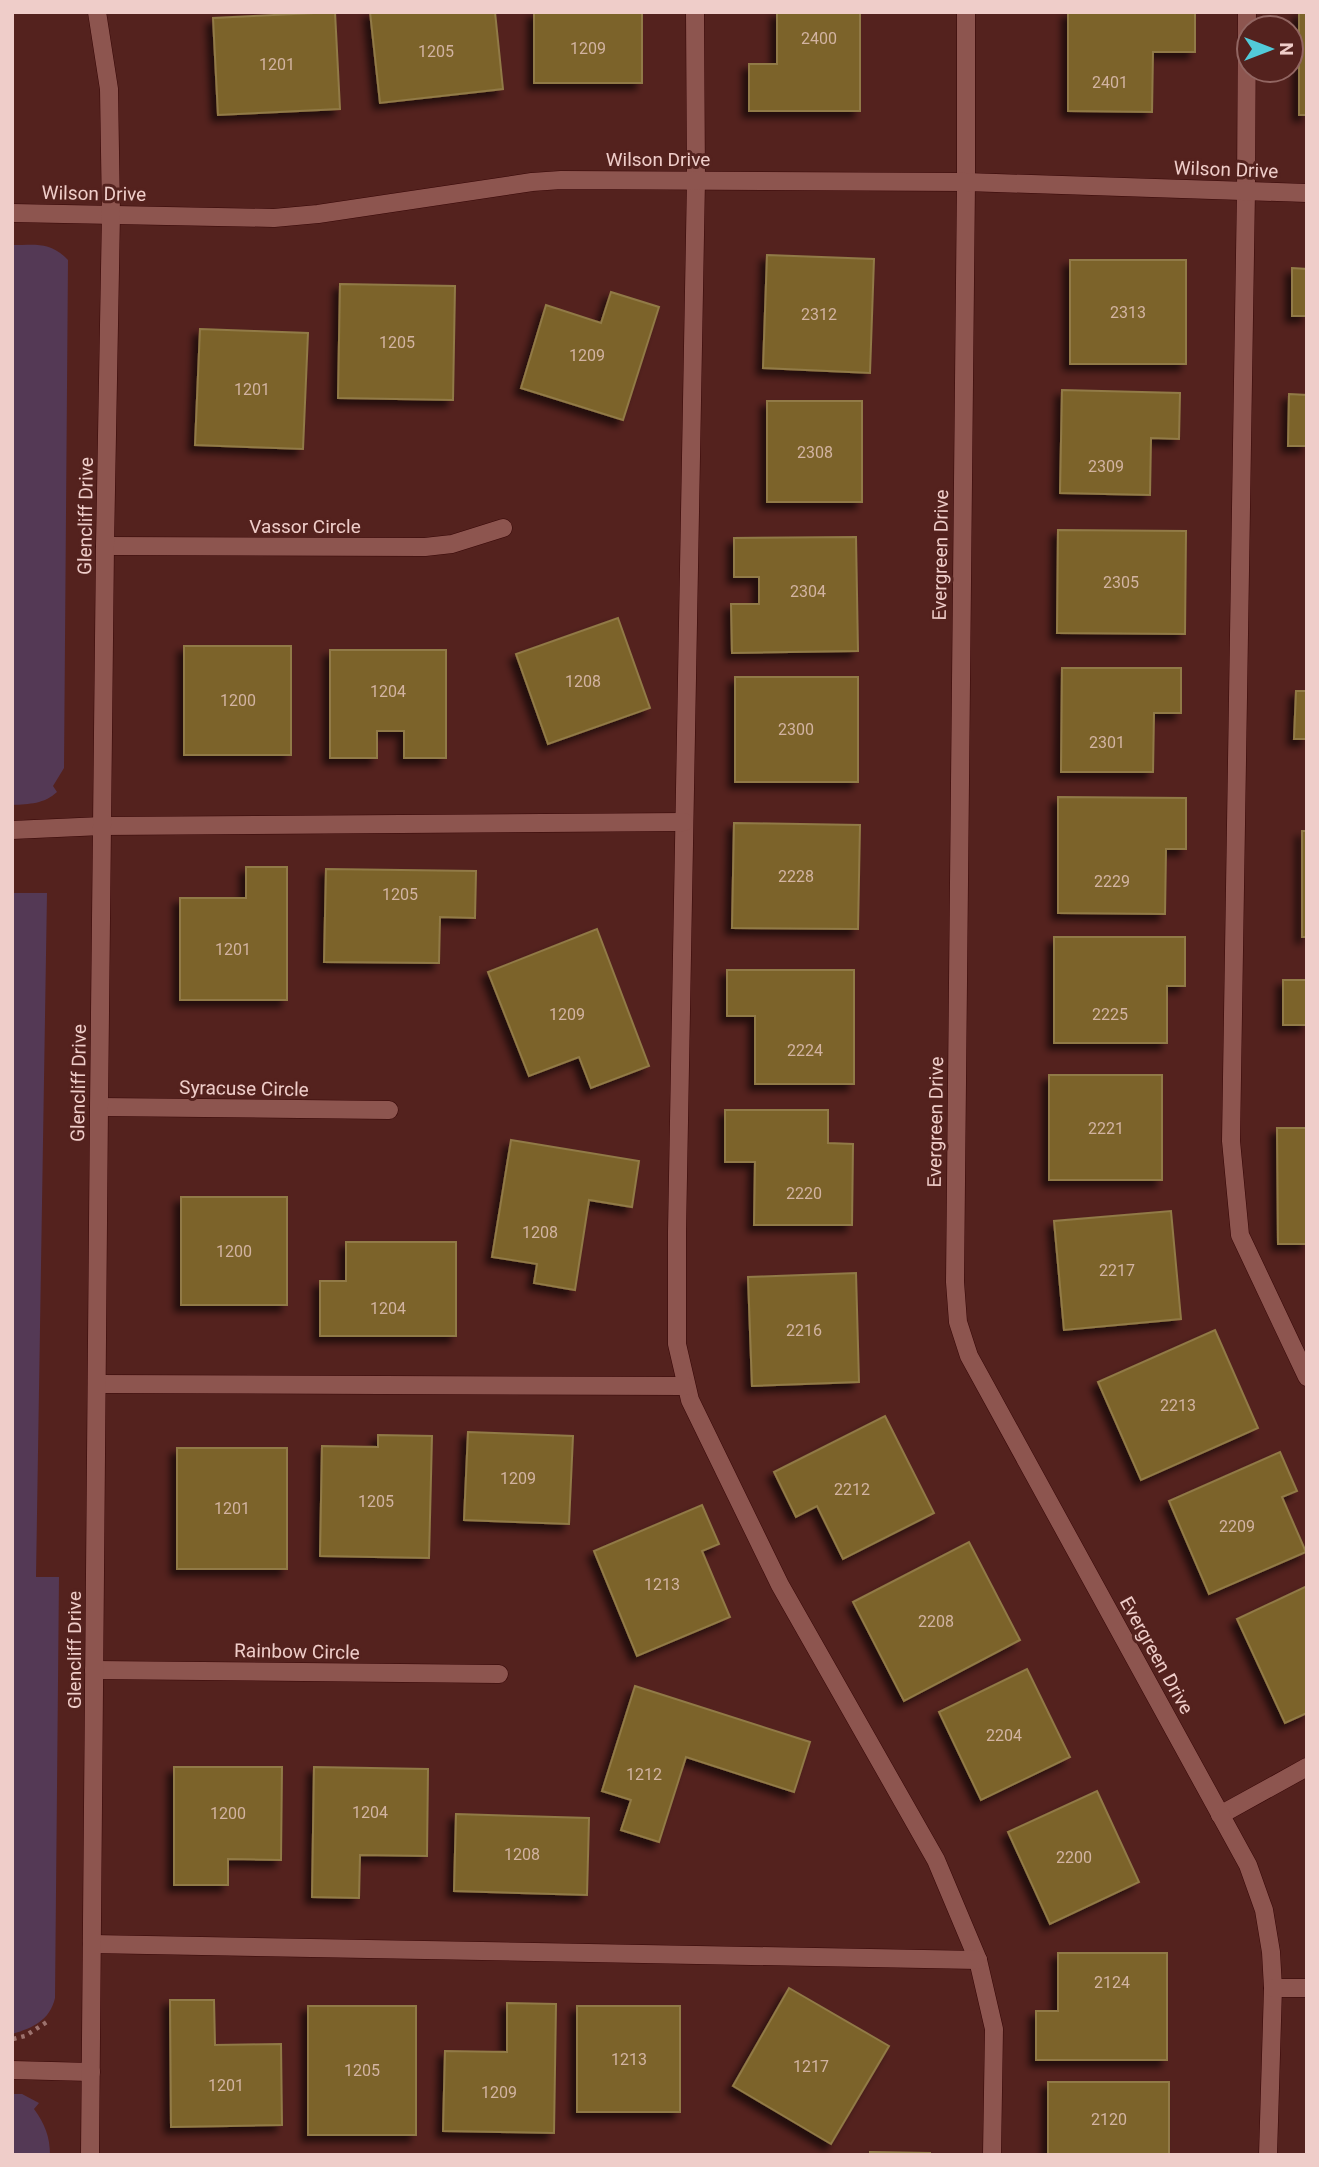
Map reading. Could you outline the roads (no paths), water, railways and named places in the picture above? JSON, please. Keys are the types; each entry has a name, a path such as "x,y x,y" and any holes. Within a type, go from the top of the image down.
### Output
{"street":[{"name":"Glencliff Drive","path":"90,2155 105,546 111,214 109,89 97,12"},
{"path":"695,12 696,180 677,1343 690,1400 780,1585 936,1860 978,1960 994,2029 992,2155"},
{"name":"Evergreen Drive","path":"966,12 955,1282 958,1322 969,1356 1248,1865 1264,1910 1273,1988 1268,2155"},
{"path":"1247,12 1231,1141 1240,1235 1307,1377"},
{"name":"Wilson Drive","path":"12,213 274,218 561,180 966,182 1307,193"},
{"name":"Vassor Circle","path":"105,546 425,547 452,544 503,528"},
{"path":"12,830 102,826 684,822"},
{"name":"Syracuse Circle","path":"99,1107 389,1110"},
{"path":"97,1384 686,1386"},
{"name":"Rainbow Circle","path":"94,1670 499,1674"},
{"path":"1220,1815 1307,1767"},
{"path":"92,1944 978,1960"},
{"path":"1273,1988 1307,1988"},
{"path":"12,2070 91,2072"}]}
